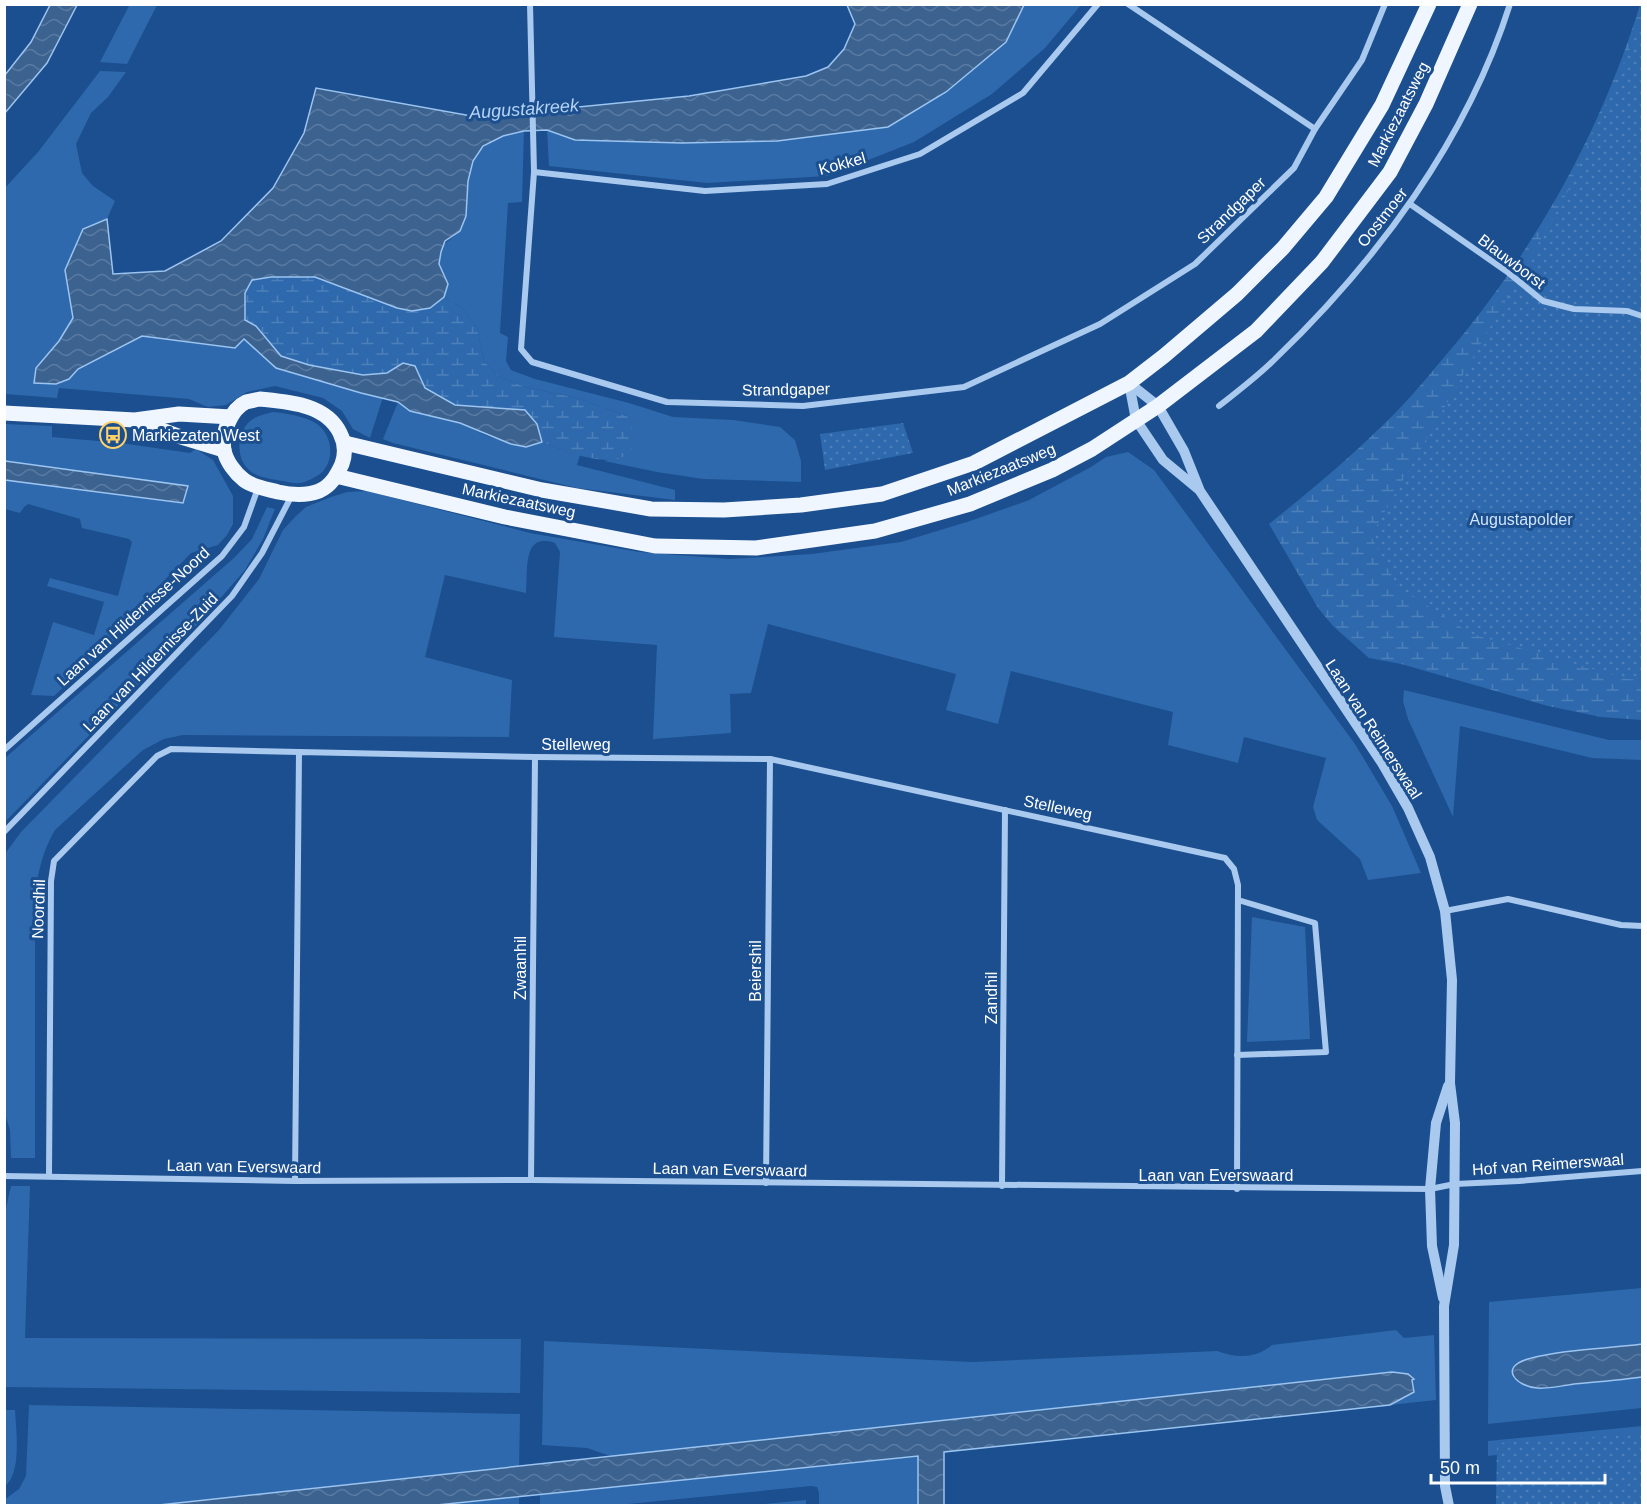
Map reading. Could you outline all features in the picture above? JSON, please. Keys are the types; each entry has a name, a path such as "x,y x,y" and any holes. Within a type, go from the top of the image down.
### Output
{"main road":[{"name":"Markiezaatsweg","path":"345,443 542,490 651,509 724,510 801,505 882,494 974,463 1129,383 1237,294 1283,248 1326,197 1382,105 1429,4"},
{"name":"Markiezaatsweg","path":"336,476 505,517 655,546 756,548 876,531 970,504 1052,470 1092,449 1158,406 1256,331 1322,262 1390,172 1426,104 1470,4"},
{"path":"260,399 317,409 329,416 336,424 345,443 343,461 329,486 317,492 292,495 258,487 244,481 230,465 224,450 225,433 231,417 244,403 260,399"},
{"path":"4,413 135,420 179,414 231,417"},
{"path":"135,420 224,450"}],"street":[{"name":"Strandgaper","path":"531,4 534,172 521,349 532,362 667,402 803,406 964,387 1100,324 1195,264 1294,168 1316,129 1362,60 1385,4"},
{"name":"Kokkel","path":"534,172 705,191 827,184 920,154 1023,93 1098,4"},
{"path":"1128,4 1316,129"},
{"name":"Oostmoer","path":"1219,406 1274,360 1329,303 1410,204 1446,149 1475,90 1510,4"},
{"name":"Blauwborst","path":"1410,204 1506,271 1543,301 1574,309 1627,311 1642,316"},
{"name":"Laan van Reimerswaal","path":"1129,383 1158,406 1184,451 1200,490 1354,721 1408,808 1430,857 1445,911 1452,980 1450,1083 1455,1123 1454,1245 1444,1306 1445,1486 1442,1506"},
{"name":"Laan van Reimerswaal","path":"1129,383 1136,420 1163,460 1200,490"},
{"name":"Laan van Hildernisse-Noord","path":"4,750 222,556 244,527 258,487"},
{"name":"Laan van Hildernisse-Zuid","path":"4,832 232,596 262,553 292,495"},
{"name":"Noordhil","path":"49,1176 51,881 54,861 157,756 171,749 298,752"},
{"path":"296,1182 298,752"},
{"name":"Stelleweg","path":"298,752 770,759 1226,858 1234,869 1238,885 1237,1189"},
{"name":"Zwaanhil","path":"531,1180 535,757"},
{"name":"Beiershil","path":"766,1183 770,759"},
{"name":"Zandhil","path":"1002,1186 1005,810"},
{"path":"1445,911 1508,899 1621,925 1642,926"},
{"path":"1237,1055 1326,1052 1315,923 1238,900"},
{"name":"Laan van Reimerswaal","path":"1444,1306 1432,1246 1430,1190 1436,1123 1450,1083"},
{"name":"Hof van Reimerswaal","path":"1455,1184 1642,1171"},
{"name":"Laan van Everswaard","path":"4,1176 296,1182 531,1180 1237,1189 1430,1190 1455,1184"},
{"name":"Laan van Reimerswaal","path":"1445,1486 1449,1506"}],"green space":[{"path":"130,4 157,5 127,64 100,62"},
{"path":"1024,5 1081,5 1045,48 992,94 914,142 828,176 707,183 549,166 547,130 575,140 682,143 777,141 888,127 946,92 1006,42"},
{"name":"Augustapolder","path":"1640,5 1642,5 1642,720 1601,717 1548,706 1401,664 1369,658 1333,626 1318,608 1269,524 1341,464 1397,411 1473,322 1504,280 1559,194 1583,148 1604,102"},
{"name":"Augustapolder","path":"1642,21 1642,680 1627,679 1472,634 1398,587 1371,536 1567,193"},
{"path":"100,71 126,72 108,97 91,113 76,144 82,173 93,186 115,201 107,219 83,229 72,305 73,318 59,341 36,368 69,379 78,369 142,336 235,348 244,339 276,368 361,393 383,397 370,438 353,429 342,411 323,398 275,386 247,392 226,405 208,407 189,399 59,388 57,398 5,394 4,189 38,152"},
{"path":"524,131 522,202 508,203 500,333 508,337 506,361 511,370 535,379 629,403 673,417 733,420 780,427 795,440 801,461 801,482 703,479 604,461 625,456 627,416 577,398 525,387 498,376 484,361 477,327 462,308 444,297 447,285 439,265 441,249 458,233 463,224 468,181 480,150 497,139"},
{"path":"271,277 315,277 397,308 411,311 430,308 444,297 462,308 477,327 484,361 498,376 525,387 577,398 627,416 638,441 625,456 607,460 595,459 542,442 537,424 525,410 455,405 425,388 387,373 363,375 309,365 281,356 256,326 245,320 245,293 252,280"},
{"path":"398,402 410,411 460,423 487,436 526,447 542,442 580,455 577,465 675,490 675,500 577,488 393,443 383,439"},
{"path":"273,412 302,417 317,424 326,433 330,446 330,458 324,470 306,482 293,483 260,476 248,469 241,458 239,446 244,428 254,419"},
{"path":"903,423 913,453 825,470 820,434"},
{"path":"5,424 52,426 52,437 121,443 190,453 196,449 213,460 233,496 233,524 227,535 218,545 191,553 148,597 132,624 54,696 31,695 53,622 94,635 104,602 47,586 50,578 118,596 132,542 129,539 82,528 80,519 28,504 20,513 5,509 5,480 183,503 188,486 5,461"},
{"path":"1128,452 1154,470 1355,744 1392,806 1421,873 1368,880 1360,859 1317,820 1313,807 1326,758 1244,737 1238,763 1168,745 1173,712 1011,671 998,724 946,710 956,674 768,624 751,693 730,694 731,733 653,739 657,645 554,637 560,552 555,543 544,541 537,543 529,555 526,593 445,575 425,657 512,680 509,737 183,735 164,739 143,750 55,830 42,860 35,892 35,1158 11,1158 10,1130 5,1114 4,855 21,832 219,630 259,579 283,530 306,507 347,492 367,491 530,533 639,552 729,559 812,554 901,542 970,521 1029,500 1106,457"},
{"path":"267,507 275,509 263,539 245,570 204,617 5,822 5,758 235,557 252,539"},
{"path":"1404,690 1609,740 1642,740 1642,760 1592,758 1460,726 1453,817 1408,719 1403,701"},
{"path":"1252,917 1305,927 1310,1039 1247,1042"},
{"path":"11,1186 30,1186 25,1338 521,1339 520,1393 5,1387 4,1217"},
{"path":"1642,1288 1642,1344 1538,1356 1515,1364 1513,1378 1540,1388 1642,1377 1642,1408 1488,1424 1489,1302"},
{"path":"1396,1330 1404,1338 1434,1335 1436,1400 1390,1405 1414,1392 1413,1379 1408,1374 1392,1372 613,1457 587,1448 542,1445 544,1341 972,1362 1217,1351 1246,1356 1259,1353 1272,1345"},
{"path":"29,1405 520,1414 519,1467 159,1505 5,1506 4,1500 19,1489 26,1476"},
{"path":"5,1410 15,1410 17,1439 14,1471 5,1486"},
{"path":"1642,1426 1642,1442 1577,1446 1488,1456 1488,1441"},
{"path":"1642,1434 1642,1505 1496,1505 1497,1443"},
{"path":"919,1456 918,1505 819,1505 817,1487 811,1486 618,1505 540,1506 540,1495"},
{"path":"519,1497 519,1505 437,1505"},
{"path":"806,1500 806,1505 754,1505"}],"water":[{"path":"50,5 77,5 47,63 5,113 5,75 31,42"},
{"path":"847,5 1024,5 1006,42 946,92 888,127 777,141 682,143 575,140 547,130 524,131 503,136 483,146 473,161 468,181 466,216 460,231 445,241 441,252 439,264 448,284 444,297 430,308 412,311 397,308 315,277 271,277 252,280 245,293 245,320 256,326 281,356 309,365 363,375 387,373 403,363 415,366 425,388 455,405 525,410 537,424 542,442 526,447 511,444 460,423 410,411 398,402 276,368 244,339 235,348 142,336 78,369 69,379 56,384 34,383 36,368 59,341 73,318 65,270 83,229 107,219 113,274 165,271 221,241 273,188 304,133 316,88 477,117 689,96 806,76 828,67 844,49 855,24"},
{"path":"5,461 188,486 183,503 5,480"},
{"path":"1642,1344 1642,1377 1537,1388 1522,1384 1513,1376 1514,1367 1519,1362 1528,1359 1571,1351"},
{"path":"1392,1372 1408,1374 1414,1379 1412,1380 1414,1392 1390,1405 944,1452 944,1505 918,1505 918,1456 437,1505 159,1505"}],"place":[{"name":"Markiezaten West","path":"113,435"}],"water label":[{"name":"Augustakreek","path":"524,109"}]}
